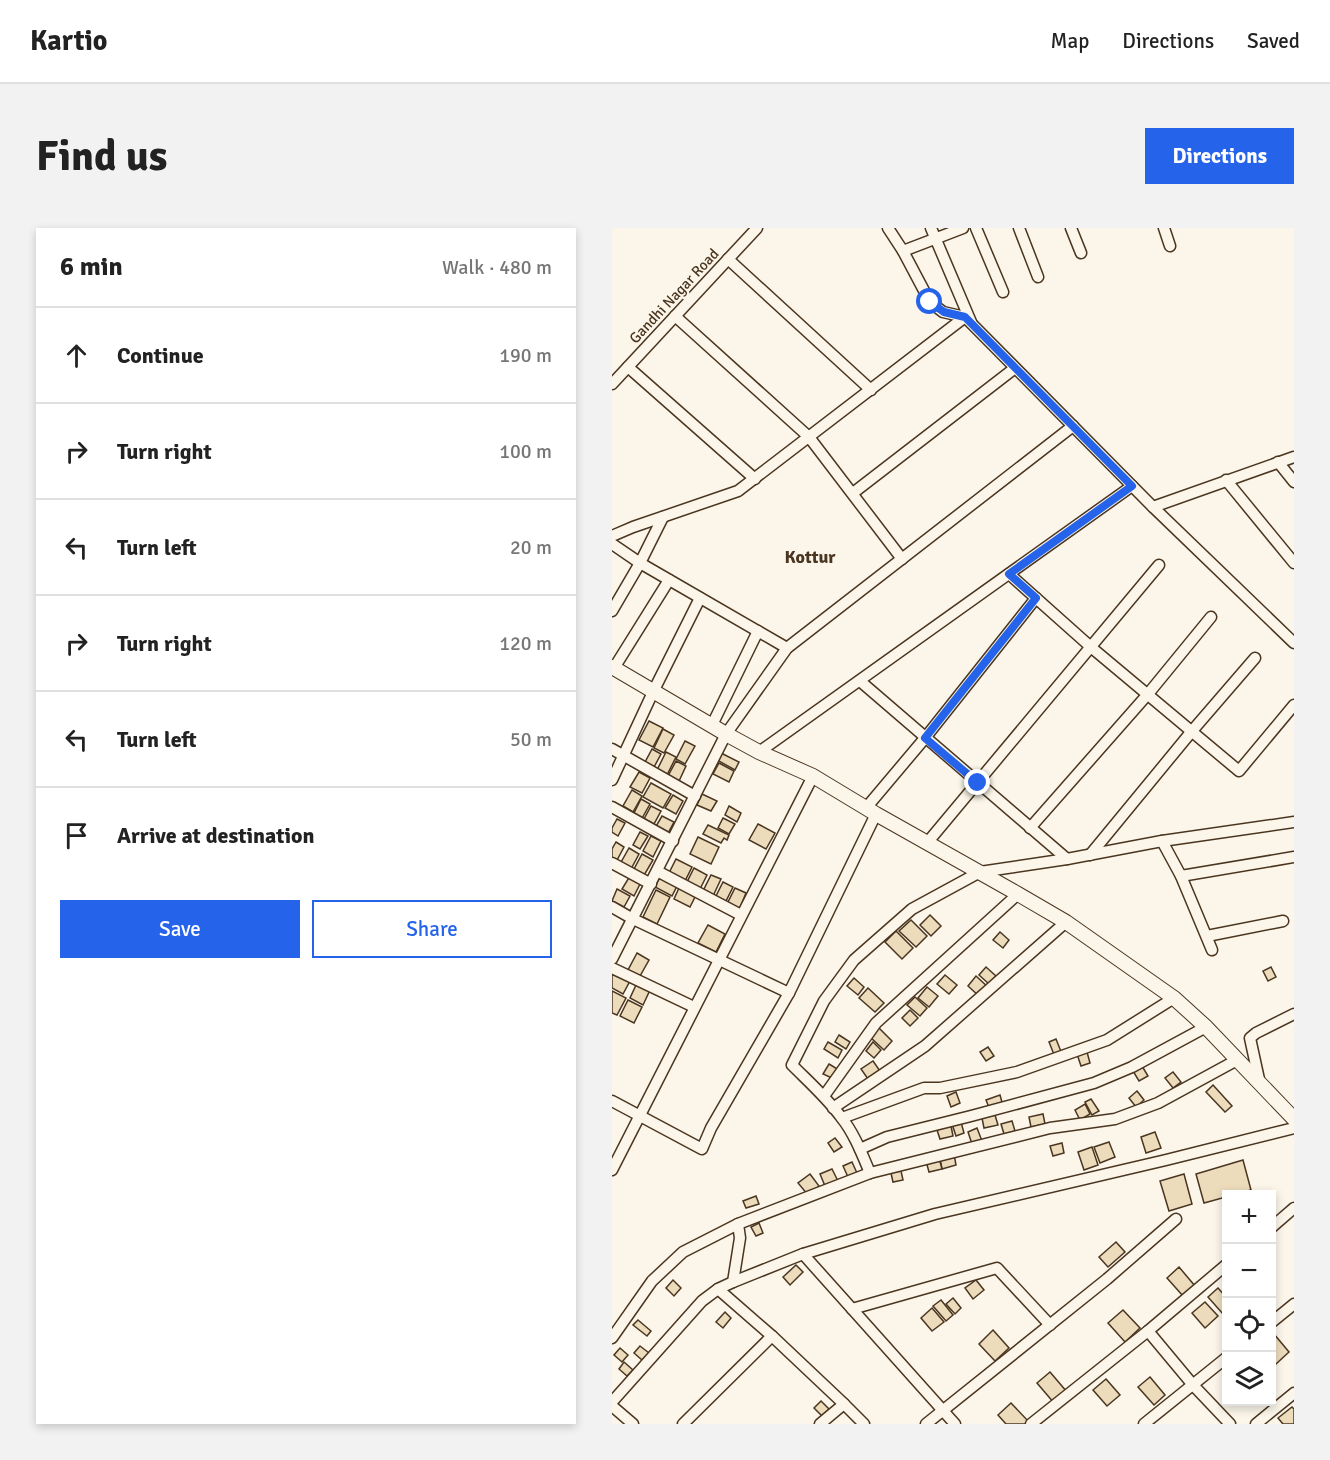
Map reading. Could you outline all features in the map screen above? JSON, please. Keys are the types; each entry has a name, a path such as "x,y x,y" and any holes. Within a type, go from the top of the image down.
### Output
{"main road":[{"path":"613,668 759,752 813,776 1066,922 1174,998 1206,1027 1294,1119"}],"street":[{"name":"Gandhi Nagar Road","path":"612,384 757,228"},
{"path":"888,228 930,302 944,312 969,321"},
{"path":"903,251 933,233 963,228"},
{"path":"976,228 1003,292"},
{"path":"1019,228 1038,277"},
{"path":"1071,228 1081,253"},
{"path":"1164,228 1170,246"},
{"path":"933,233 969,321 1153,507 1294,643"},
{"path":"728,259 871,390"},
{"path":"675,316 809,436 902,559"},
{"path":"612,536 738,491 871,390 969,321"},
{"path":"628,367 754,479"},
{"path":"853,493 1015,368"},
{"path":"612,959 615,946 633,919 726,734 788,648 1072,426"},
{"path":"1153,507 1294,457"},
{"path":"1278,462 1294,482"},
{"path":"1226,480 1294,563"},
{"path":"759,752 1132,486"},
{"path":"612,611 663,517"},
{"path":"612,544 640,563 788,648"},
{"path":"927,843 1160,565"},
{"path":"1009,574 1092,648 1239,771 1294,705"},
{"path":"613,668 669,580"},
{"path":"612,780 700,598"},
{"path":"612,1101 702,1149 711,1128 789,993 871,811 925,738 1036,598"},
{"path":"1030,828 1148,694 1211,617"},
{"path":"712,725 758,631"},
{"path":"1089,855 1254,658"},
{"path":"860,681 1067,859"},
{"path":"612,749 695,796"},
{"path":"612,1170 813,776"},
{"path":"612,807 673,841"},
{"path":"870,1173 860,1149 842,1118 824,1096 792,1065 824,1001 855,960 912,909 980,872 1162,841 1294,822"},
{"path":"1162,841 1181,876 1212,950"},
{"path":"1181,876 1294,857"},
{"path":"612,863 651,884"},
{"path":"657,871 741,915"},
{"path":"824,1096 876,1023 1018,894"},
{"path":"612,907 789,993"},
{"path":"1207,936 1283,921"},
{"path":"833,1108 925,1046 1066,922"},
{"path":"612,968 694,1007"},
{"path":"842,1118 924,1088 940,1088 1017,1072 1107,1040 1174,998"},
{"path":"1260,1084 1250,1038 1294,1014"},
{"path":"860,1149 887,1137 1094,1083 1132,1067 1206,1027"},
{"path":"612,1338 652,1281 682,1252 738,1224 870,1173 1050,1128 1114,1119 1158,1103 1237,1060"},
{"path":"633,1424 612,1404 702,1301 718,1289 733,1282 803,1254 935,1214 1294,1128"},
{"path":"1276,1224 1294,1208"},
{"path":"926,1424 1107,1279 1176,1219"},
{"path":"733,1282 740,1238 738,1224"},
{"path":"803,1254 955,1424"},
{"path":"852,1309 997,1268 1050,1325"},
{"path":"1031,1424 1222,1269"},
{"path":"718,1289 772,1336 864,1424"},
{"path":"1276,1319 1294,1304"},
{"path":"1148,1331 1192,1385 1230,1424"},
{"path":"683,1424 772,1336"},
{"path":"1144,1424 1222,1362"},
{"path":"1256,1424 1294,1393"},
{"path":"820,1424 844,1404"}],"building":[{"path":"649,721 663,728 653,747 639,740"},
{"path":"663,729 674,735 664,753 654,748"},
{"path":"685,741 695,746 685,764 676,759"},
{"path":"652,749 661,754 653,769 644,764"},
{"path":"666,752 676,757 667,775 657,770"},
{"path":"721,753 739,762 735,770 717,760"},
{"path":"676,761 686,766 679,781 668,776"},
{"path":"719,763 734,771 729,782 713,774"},
{"path":"639,772 650,778 642,793 630,787"},
{"path":"651,783 671,794 663,808 643,797"},
{"path":"632,790 642,796 633,812 623,806"},
{"path":"702,794 717,801 711,811 697,805"},
{"path":"673,795 683,801 676,814 665,808"},
{"path":"641,799 650,804 641,820 633,815"},
{"path":"651,806 661,811 654,824 644,819"},
{"path":"729,806 741,813 737,822 725,815"},
{"path":"662,816 674,822 667,835 655,828"},
{"path":"723,818 735,824 729,834 718,828"},
{"path":"617,819 625,823 618,836 612,832"},
{"path":"758,824 775,833 766,849 749,840"},
{"path":"708,825 729,835 727,840 724,838 721,843 703,834"},
{"path":"640,832 648,836 640,849 633,845"},
{"path":"651,836 661,841 653,857 643,851"},
{"path":"698,837 719,847 711,864 690,854"},
{"path":"616,842 624,847 616,862 612,860 612,849"},
{"path":"629,848 639,854 631,869 620,864"},
{"path":"642,854 653,860 643,877 633,871"},
{"path":"676,859 692,867 684,883 668,875"},
{"path":"694,868 707,875 700,889 687,882"},
{"path":"711,875 721,879 713,896 703,891"},
{"path":"630,876 641,882 634,896 622,889"},
{"path":"660,877 677,886 672,896 655,887"},
{"path":"723,882 733,887 725,903 715,898"},
{"path":"679,888 695,897 690,907 674,899"},
{"path":"735,888 746,893 739,910 727,904"},
{"path":"617,889 630,896 624,907 612,901"},
{"path":"656,890 670,897 657,924 643,917"},
{"path":"930,915 941,926 931,936 920,925"},
{"path":"911,920 927,936 916,947 899,931"},
{"path":"708,925 725,934 716,952 698,943"},
{"path":"896,931 913,948 902,959 885,942"},
{"path":"1000,932 1009,940 1003,948 993,940"},
{"path":"637,953 649,960 640,976 628,970"},
{"path":"986,967 996,976 989,984 979,975"},
{"path":"1271,967 1276,977 1268,981 1263,971"},
{"path":"615,971 631,979 623,994 612,988 612,976"},
{"path":"945,975 957,985 949,994 937,984"},
{"path":"976,976 989,988 980,997 968,986"},
{"path":"854,978 864,987 858,995 847,986"},
{"path":"637,983 650,990 643,1005 630,998"},
{"path":"927,987 938,996 929,1007 918,998"},
{"path":"868,988 884,1003 875,1012 859,998"},
{"path":"612,991 626,998 617,1015 612,1013"},
{"path":"915,997 927,1008 920,1016 907,1005"},
{"path":"628,1000 642,1007 634,1023 620,1016"},
{"path":"910,1010 918,1018 910,1026 902,1018"},
{"path":"879,1028 892,1041 884,1050 870,1037"},
{"path":"839,1035 850,1042 846,1049 835,1042"},
{"path":"1056,1039 1062,1054 1055,1057 1049,1042"},
{"path":"828,1042 842,1050 838,1058 824,1049"},
{"path":"873,1042 881,1050 874,1058 866,1051"},
{"path":"988,1047 994,1056 986,1061 980,1052"},
{"path":"1087,1052 1090,1063 1081,1066 1077,1054"},
{"path":"873,1061 880,1071 868,1079 861,1069"},
{"path":"829,1064 839,1070 834,1079 823,1074"},
{"path":"1142,1066 1148,1076 1139,1081 1133,1071"},
{"path":"1173,1072 1181,1082 1173,1088 1165,1078"},
{"path":"1213,1085 1232,1106 1225,1112 1206,1092"},
{"path":"1137,1091 1144,1100 1136,1107 1129,1098"},
{"path":"956,1092 960,1103 951,1107 947,1096"},
{"path":"1000,1095 1003,1106 990,1110 986,1100"},
{"path":"1091,1099 1099,1111 1092,1115 1085,1102"},
{"path":"1085,1104 1090,1114 1080,1120 1075,1110"},
{"path":"1043,1114 1045,1124 1031,1127 1029,1117"},
{"path":"995,1115 998,1125 984,1128 982,1118"},
{"path":"1012,1121 1015,1131 1004,1134 1001,1124"},
{"path":"961,1122 964,1133 956,1136 952,1124"},
{"path":"951,1126 953,1136 940,1139 937,1130"},
{"path":"977,1128 982,1141 972,1144 968,1132"},
{"path":"1155,1132 1161,1148 1146,1153 1141,1137"},
{"path":"835,1138 842,1147 834,1152 828,1143"},
{"path":"1109,1142 1115,1157 1100,1163 1094,1147"},
{"path":"1062,1143 1064,1153 1053,1156 1050,1146"},
{"path":"1092,1147 1098,1165 1084,1170 1078,1152"},
{"path":"954,1154 956,1165 942,1169 940,1158"},
{"path":"939,1158 942,1169 929,1172 926,1161"},
{"path":"1243,1160 1251,1190 1222,1190 1222,1198 1204,1203 1196,1174"},
{"path":"852,1162 857,1173 848,1177 843,1166"},
{"path":"832,1169 838,1181 825,1186 820,1174"},
{"path":"901,1171 903,1180 893,1182 891,1173"},
{"path":"810,1174 819,1186 808,1195 798,1183"},
{"path":"1184,1174 1192,1204 1169,1211 1160,1181"},
{"path":"756,1196 759,1204 746,1208 743,1201"},
{"path":"759,1223 763,1233 756,1236 751,1227"},
{"path":"1116,1242 1125,1252 1108,1267 1099,1257"},
{"path":"796,1265 803,1272 790,1285 783,1277"},
{"path":"1179,1267 1195,1286 1183,1296 1167,1278"},
{"path":"673,1280 681,1288 674,1296 666,1288"},
{"path":"976,1280 984,1290 973,1299 965,1288"},
{"path":"1218,1288 1222,1292 1222,1313 1208,1297"},
{"path":"953,1298 961,1308 955,1314 946,1304"},
{"path":"941,1300 953,1315 946,1321 933,1306"},
{"path":"1205,1302 1218,1316 1205,1328 1192,1313"},
{"path":"932,1308 944,1322 932,1331 921,1318"},
{"path":"1123,1310 1140,1328 1125,1342 1108,1323"},
{"path":"725,1312 731,1318 723,1328 716,1322"},
{"path":"638,1320 651,1331 647,1336 633,1325"},
{"path":"993,1330 1009,1348 995,1361 979,1344"},
{"path":"1276,1336 1289,1352 1276,1364"},
{"path":"640,1346 649,1353 642,1360 634,1353"},
{"path":"620,1348 628,1355 622,1362 614,1355"},
{"path":"624,1362 633,1370 627,1376 619,1369"},
{"path":"1050,1372 1067,1392 1054,1403 1037,1383"},
{"path":"1150,1377 1165,1395 1154,1405 1138,1387"},
{"path":"1106,1379 1120,1395 1107,1406 1093,1390"},
{"path":"821,1401 829,1409 822,1416 814,1408"},
{"path":"1011,1403 1029,1422 1006,1424 998,1415"},
{"path":"1292,1407 1294,1424 1283,1424 1278,1418"}],"district":[{"name":"Kottur","path":"810,557"}],"route":[{"path":"930,302 944,312 965,317 1132,486 1009,574 1036,598 925,738 978,783"}]}
